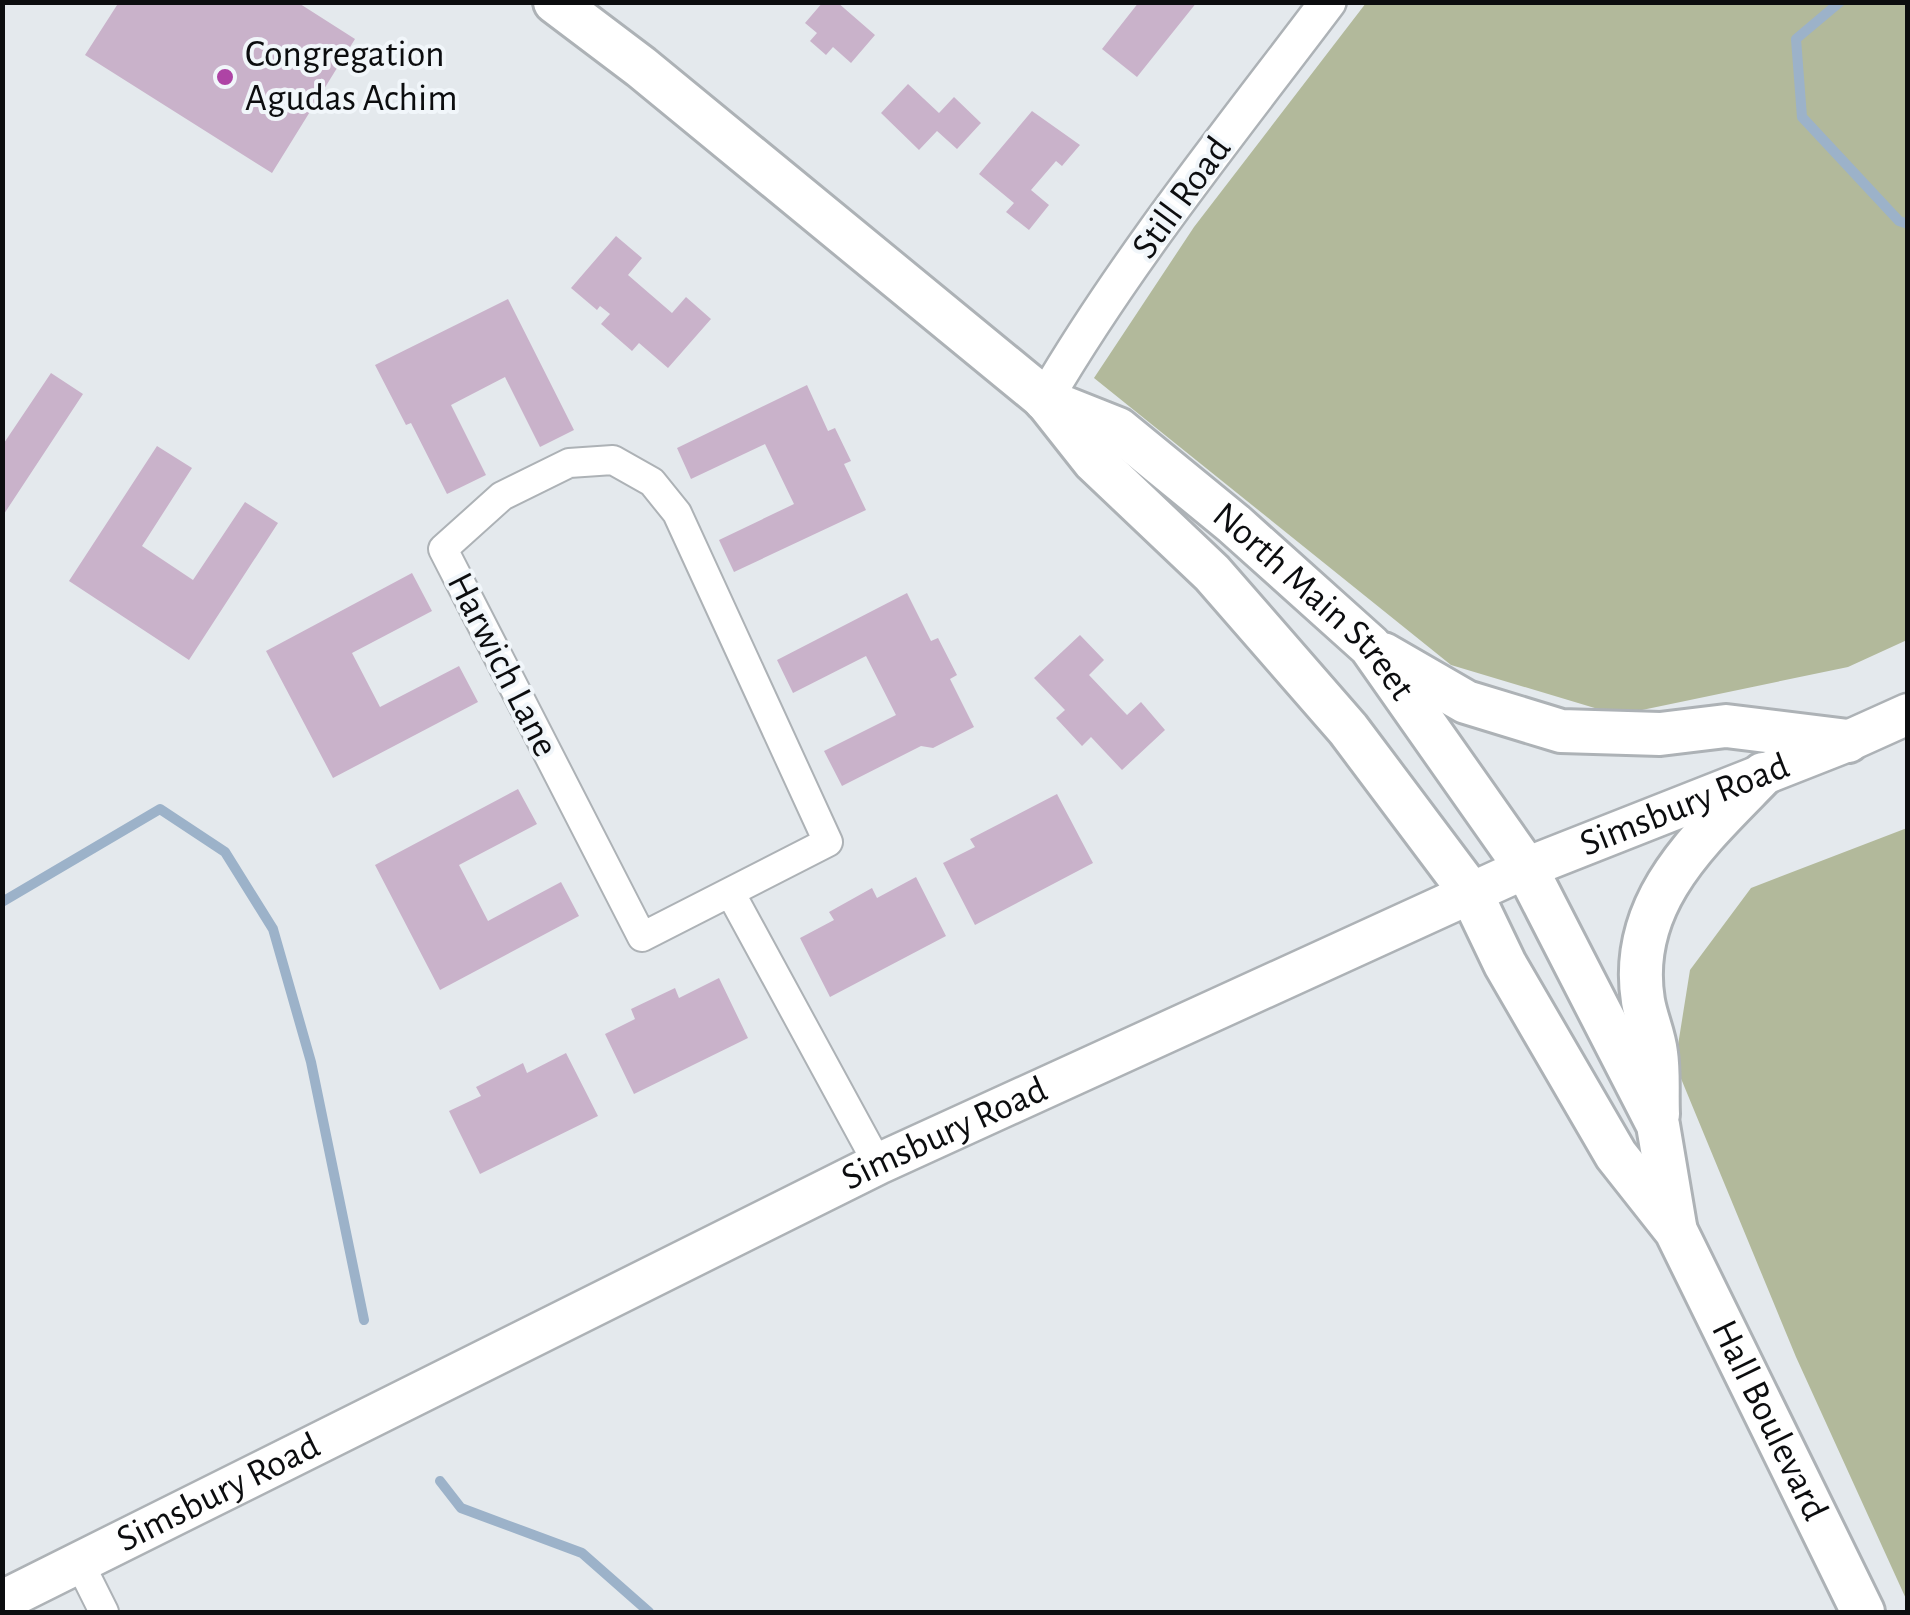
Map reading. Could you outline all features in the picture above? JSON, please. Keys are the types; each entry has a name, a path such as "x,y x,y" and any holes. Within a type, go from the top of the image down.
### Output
{"main road":[{"name":"North Main Street","path":"555,2 1045,400 1094,461 1212,573 1336,715 1471,893"},
{"name":"North Main Street","path":"1045,400 1118,429 1234,524 1370,646 1526,868"},
{"path":"1370,646 1466,702 1561,731 1660,734 1726,726 1848,742"},
{"name":"Simsbury Road","path":"2,1600 878,1164 1526,868 1848,742 1908,714"},
{"path":"1658,1125 1656,1052 1643,999 1644,940 1667,881 1691,849 1762,774"},
{"name":"Hall Boulevard","path":"1526,868 1658,1125 1676,1232"},
{"name":"Hall Boulevard","path":"1471,893 1505,964 1616,1155 1676,1232 1863,1612"}],"street":[{"name":"Still Road","path":"1045,400 1080,340 1155,232 1328,2"},
{"name":"Harwich Lane","path":"613,460 652,482 677,513 828,842 730,892 642,937 443,549 502,496 569,463 613,460"},
{"path":"730,892 878,1164"},
{"path":"80,1562 104,1612"}],"green space":[{"path":"1366,3 1907,3 1907,640 1848,667 1618,715 1451,665 1094,378 1194,227"},
{"path":"1907,828 1907,1601 1796,1357 1675,1064 1690,970 1751,888"}],"building":[{"name":"Congregation Agudas Achim","path":"119,2 297,2 355,39 272,173 85,55"},
{"path":"823,2 837,2 875,35 851,63 833,47 826,55 810,41 817,33 805,23"},
{"path":"1139,2 1197,2 1137,77 1102,49"},
{"path":"908,84 939,113 954,97 981,123 957,149 937,131 919,150 881,113"},
{"path":"1032,111 1080,145 1062,166 1056,161 1031,190 1049,205 1029,230 1006,212 1014,203 979,174"},
{"path":"616,236 642,258 628,275 672,313 686,297 711,319 668,368 639,343 632,351 601,324 610,314 600,306 597,310 571,288"},
{"path":"508,299 574,430 540,447 505,377 451,405 486,475 447,494 411,423 406,425 375,365"},
{"path":"51,373 83,394 2,517 2,446"},
{"path":"807,385 828,431 835,428 851,461 844,464 866,510 734,572 719,540 794,504 765,444 691,479 677,448"},
{"path":"157,446 192,468 142,546 193,580 245,502 278,523 189,660 69,581"},
{"path":"412,573 432,611 352,653 380,707 459,666 478,702 333,778 266,651"},
{"path":"907,593 931,641 938,638 957,675 950,679 974,727 933,748 921,746 842,786 824,751 896,715 866,656 793,693 777,660"},
{"path":"1080,635 1104,660 1089,675 1127,715 1141,702 1165,730 1122,770 1091,737 1082,746 1056,718 1065,710 1034,678"},
{"path":"518,789 537,824 459,865 488,921 561,882 579,916 440,990 375,865"},
{"path":"1057,794 1093,863 975,925 943,863 975,847 970,839"},
{"path":"916,877 946,936 830,997 800,938 834,920 829,912 872,888 877,898"},
{"path":"719,978 748,1038 634,1094 605,1034 635,1019 631,1009 675,988 679,998"},
{"path":"566,1053 598,1116 480,1174 449,1111 481,1096 476,1087 523,1063 527,1073"}],"waterway":[{"path":"1840,2 1796,39 1802,117 1899,221 1908,224"},
{"path":"2,902 160,809 225,852 273,929 311,1062 364,1320"},
{"path":"440,1481 461,1508 582,1553 649,1612"}],"place":[{"name":"Congregation Agudas Achim","path":"225,77"}]}
